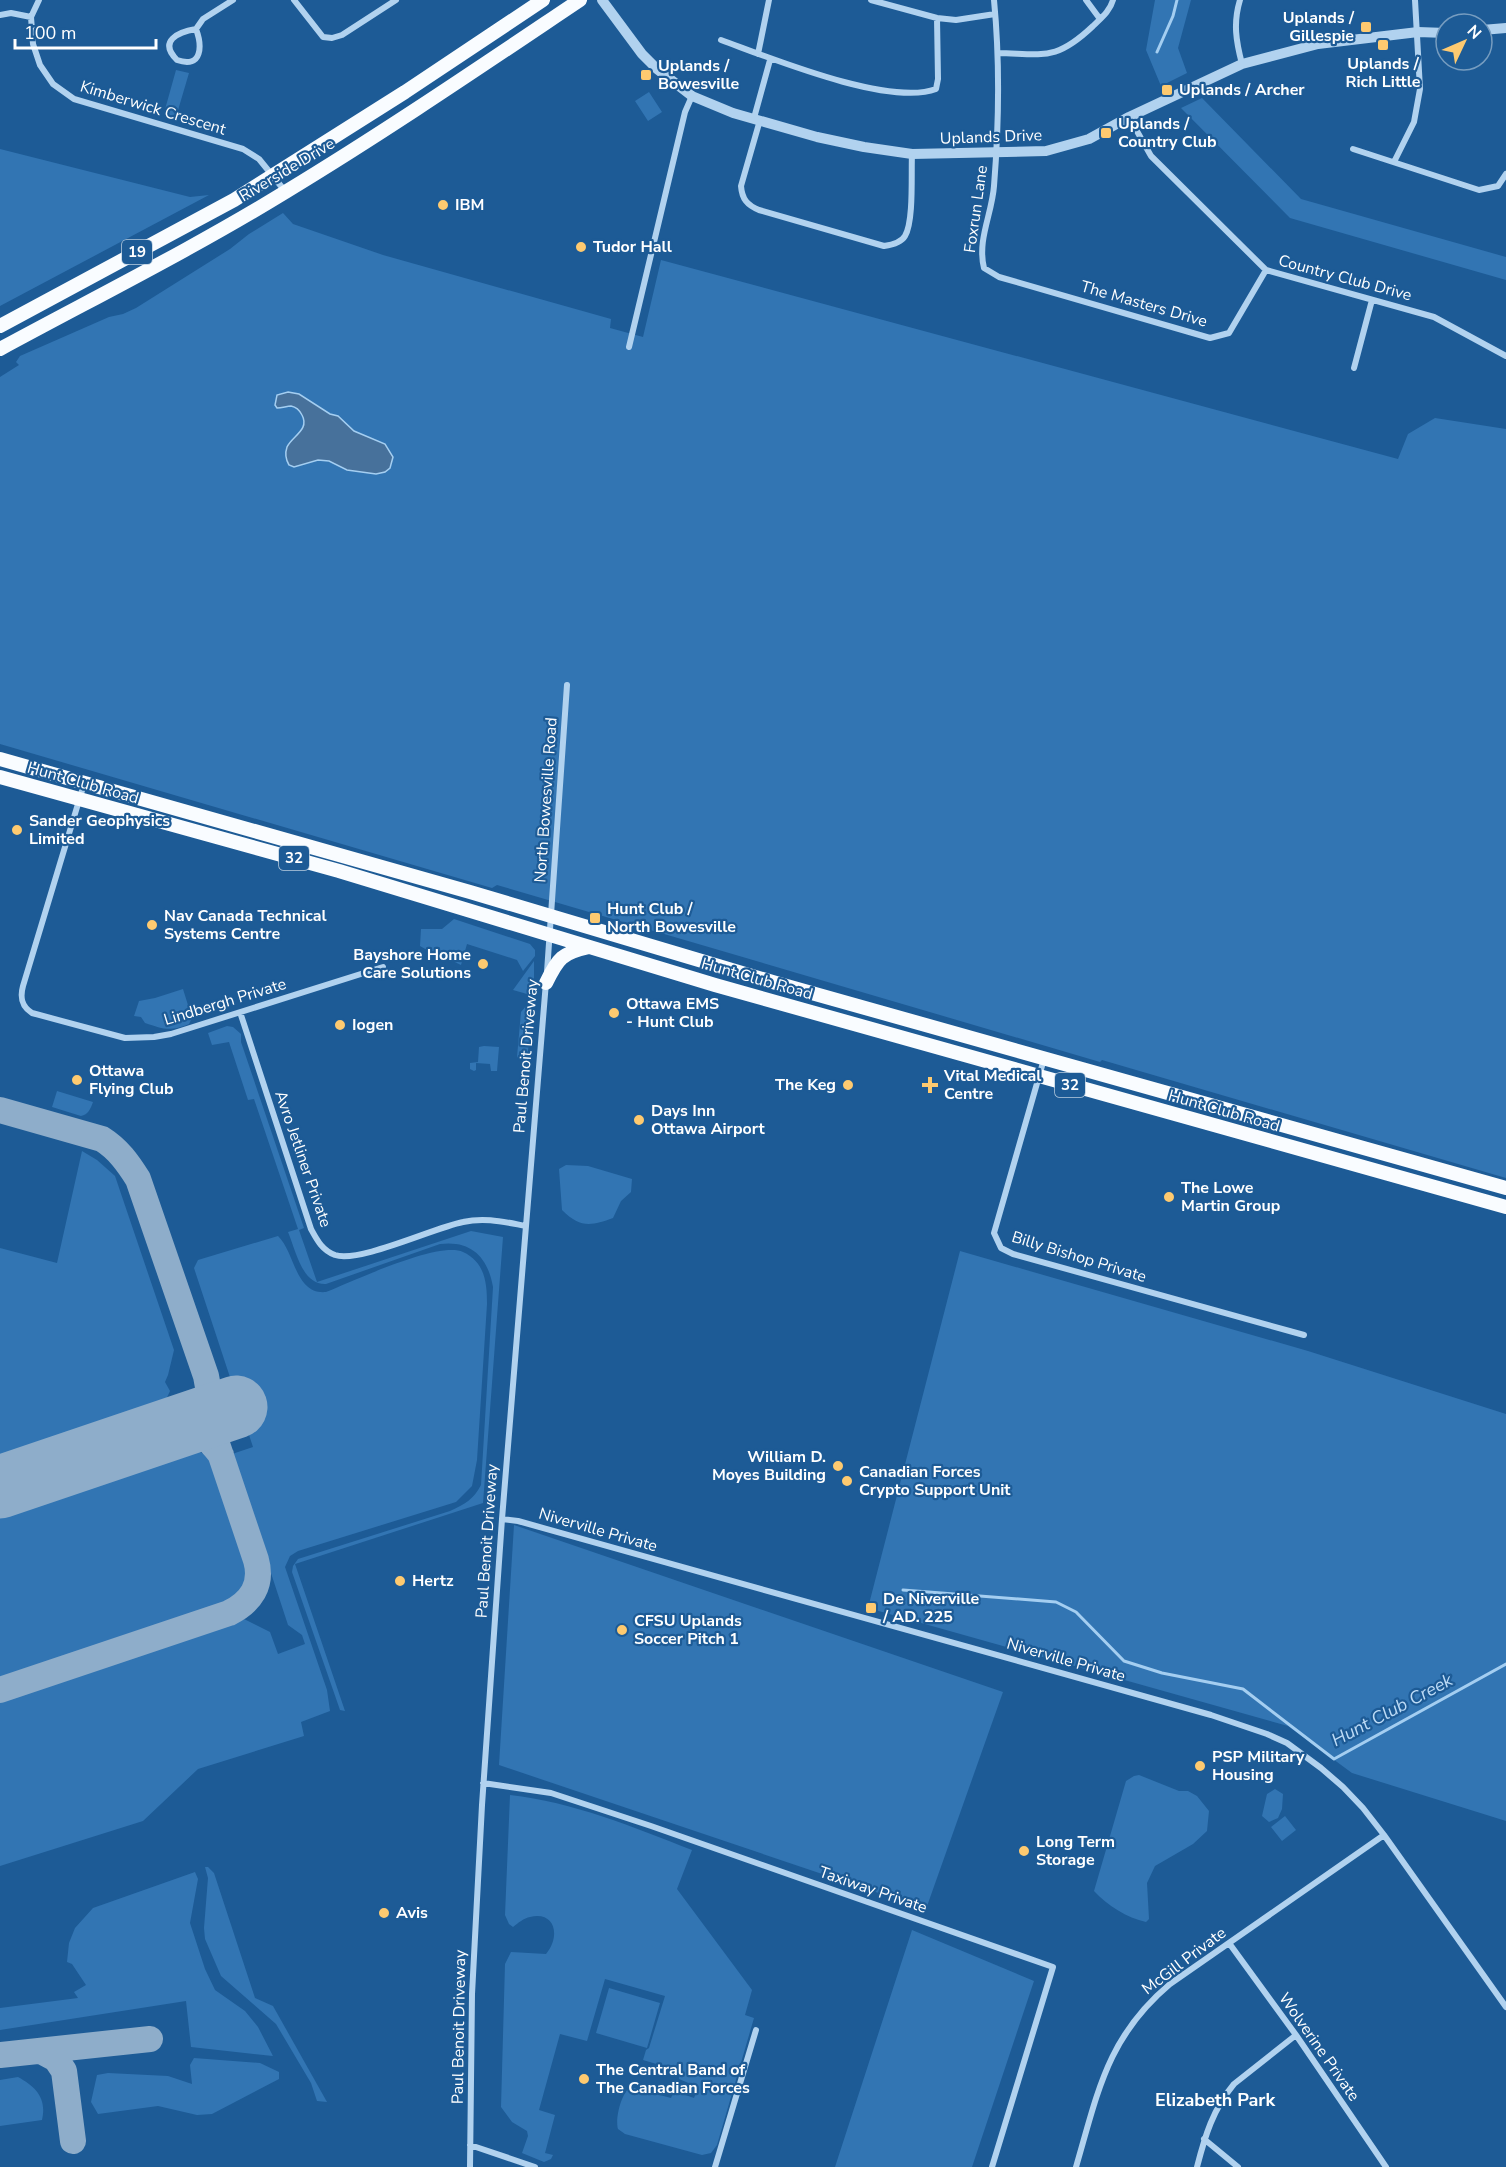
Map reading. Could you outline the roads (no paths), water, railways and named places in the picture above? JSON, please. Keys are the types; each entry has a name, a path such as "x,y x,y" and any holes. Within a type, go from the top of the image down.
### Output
{"main road":[{"name":"Riverside Drive","path":"0,326 234,200 405,92 543,0"},
{"name":"Riverside Drive","path":"0,349 286,192 580,0"},
{"name":"Hunt Club Road","path":"0,759 470,892 552,918 1044,1059 1506,1188"},
{"name":"Hunt Club Road","path":"0,777 328,868 715,985 1506,1207"},
{"path":"546,983 554,967 565,954 590,947"}],"street":[{"name":"Kimberwick Crescent","path":"39,0 32,17 33,44 40,65 53,84 74,99 243,149 259,159 286,192"},
{"path":"196,29 200,43 199,54 188,62 177,60 170,50 171,40 177,33 196,29 203,20 233,0"},
{"path":"294,0 323,36 332,38 342,35 396,0"},
{"name":"Uplands Drive","path":"602,0 642,54 660,72 692,96 733,113 817,137 912,154 1046,151 1068,146 1089,140 1129,117 1242,64 1318,44 1418,32 1434,33"},
{"path":"758,54 769,0"},
{"path":"871,0 937,18 956,20 995,14"},
{"name":"Foxrun Lane","path":"984,268 981,247 994,190 997,153 998,53 994,0"},
{"path":"1086,0 1100,19"},
{"path":"998,53 1048,54 1058,52 1080,38 1109,9 1113,0"},
{"path":"1240,0 1235,16 1235,32 1242,64"},
{"path":"1394,162 1414,122 1420,89 1416,0"},
{"path":"0,15 11,13 32,17"},
{"path":"721,40 770,60 863,87 905,93 925,93 936,89 938,79 937,18"},
{"path":"770,60 741,186 742,194 749,206 884,246 896,243 905,236 910,218 912,154"},
{"path":"629,347 686,112 692,96"},
{"name":"Country Club Drive","path":"1129,117 1151,156 1266,270 1434,317 1506,356"},
{"path":"1353,149 1479,190 1498,186 1506,174"},
{"name":"The Masters Drive","path":"984,268 999,277 1210,338 1229,333 1266,270"},
{"path":"1354,368 1372,300"},
{"name":"North Bowesville Road","path":"552,918 567,685"},
{"name":"Lindbergh Private","path":"85,782 23,986 21,995 25,1007 32,1013 120,1037 136,1039 171,1034 383,967"},
{"name":"Paul Benoit Driveway","path":"470,2167 472,1994 483,1783 502,1519 552,918"},
{"name":"Avro Jetliner Private","path":"240,1012 311,1229 320,1246 335,1255 354,1257 463,1222 490,1219 526,1226"},
{"name":"Billy Bishop Private","path":"1044,1059 994,1233 1001,1248 1012,1254 1304,1335"},
{"name":"Niverville Private","path":"502,1519 518,1521 1211,1715 1287,1743 1321,1768 1360,1804 1506,2007"},
{"name":"Taxiway Private","path":"483,1783 550,1793 651,1826 799,1881 1053,1967 992,2167"},
{"name":"McGill Private","path":"1076,2167 1105,2071 1126,2031 1158,1994 1384,1835"},
{"name":"Wolverine Private","path":"1228,1943 1296,2035 1386,2167"},
{"path":"715,2167 756,2030"},
{"path":"1197,2167 1211,2119 1234,2084 1296,2035"},
{"path":"1204,2139 1238,2167"},
{"path":"470,2145 535,2167"}],"waterway":[{"name":"Hunt Club Creek","path":"1157,52 1173,16 1177,0"},
{"name":"Hunt Club Creek","path":"903,1590 1056,1602 1076,1612 1124,1661 1162,1673 1243,1689 1334,1759 1506,1664"}],"place":[{"name":"Uplands / Gillespie","path":"1366,27"},
{"name":"Uplands / Rich Little","path":"1383,45"},
{"name":"Uplands / Bowesville","path":"646,75"},
{"name":"Uplands / Archer","path":"1167,90"},
{"name":"Uplands / Country Club","path":"1106,133"},
{"name":"IBM","path":"443,205"},
{"name":"Tudor Hall","path":"581,247"},
{"name":"Sander Geophysics Limited","path":"17,830"},
{"name":"Hunt Club / North Bowesville","path":"595,918"},
{"name":"Nav Canada Technical Systems Centre","path":"152,925"},
{"name":"Bayshore Home Care Solutions","path":"483,964"},
{"name":"Ottawa EMS - Hunt Club","path":"614,1013"},
{"name":"Iogen","path":"340,1025"},
{"name":"Ottawa Flying Club","path":"77,1080"},
{"name":"The Keg","path":"848,1085"},
{"name":"Vital Medical Centre","path":"930,1085"},
{"name":"Days Inn Ottawa Airport","path":"639,1120"},
{"name":"The Lowe Martin Group","path":"1169,1197"},
{"name":"William D. Moyes Building","path":"838,1466"},
{"name":"Canadian Forces Crypto Support Unit","path":"847,1481"},
{"name":"Hertz","path":"400,1581"},
{"name":"De Niverville / AD. 225","path":"871,1608"},
{"name":"CFSU Uplands Soccer Pitch 1","path":"622,1630"},
{"name":"PSP Military Housing","path":"1200,1766"},
{"name":"Long Term Storage","path":"1024,1851"},
{"name":"Avis","path":"384,1913"},
{"name":"The Central Band of The Canadian Forces","path":"584,2079"}],"district":[{"name":"Elizabeth Park","path":"1215,2100"}]}
